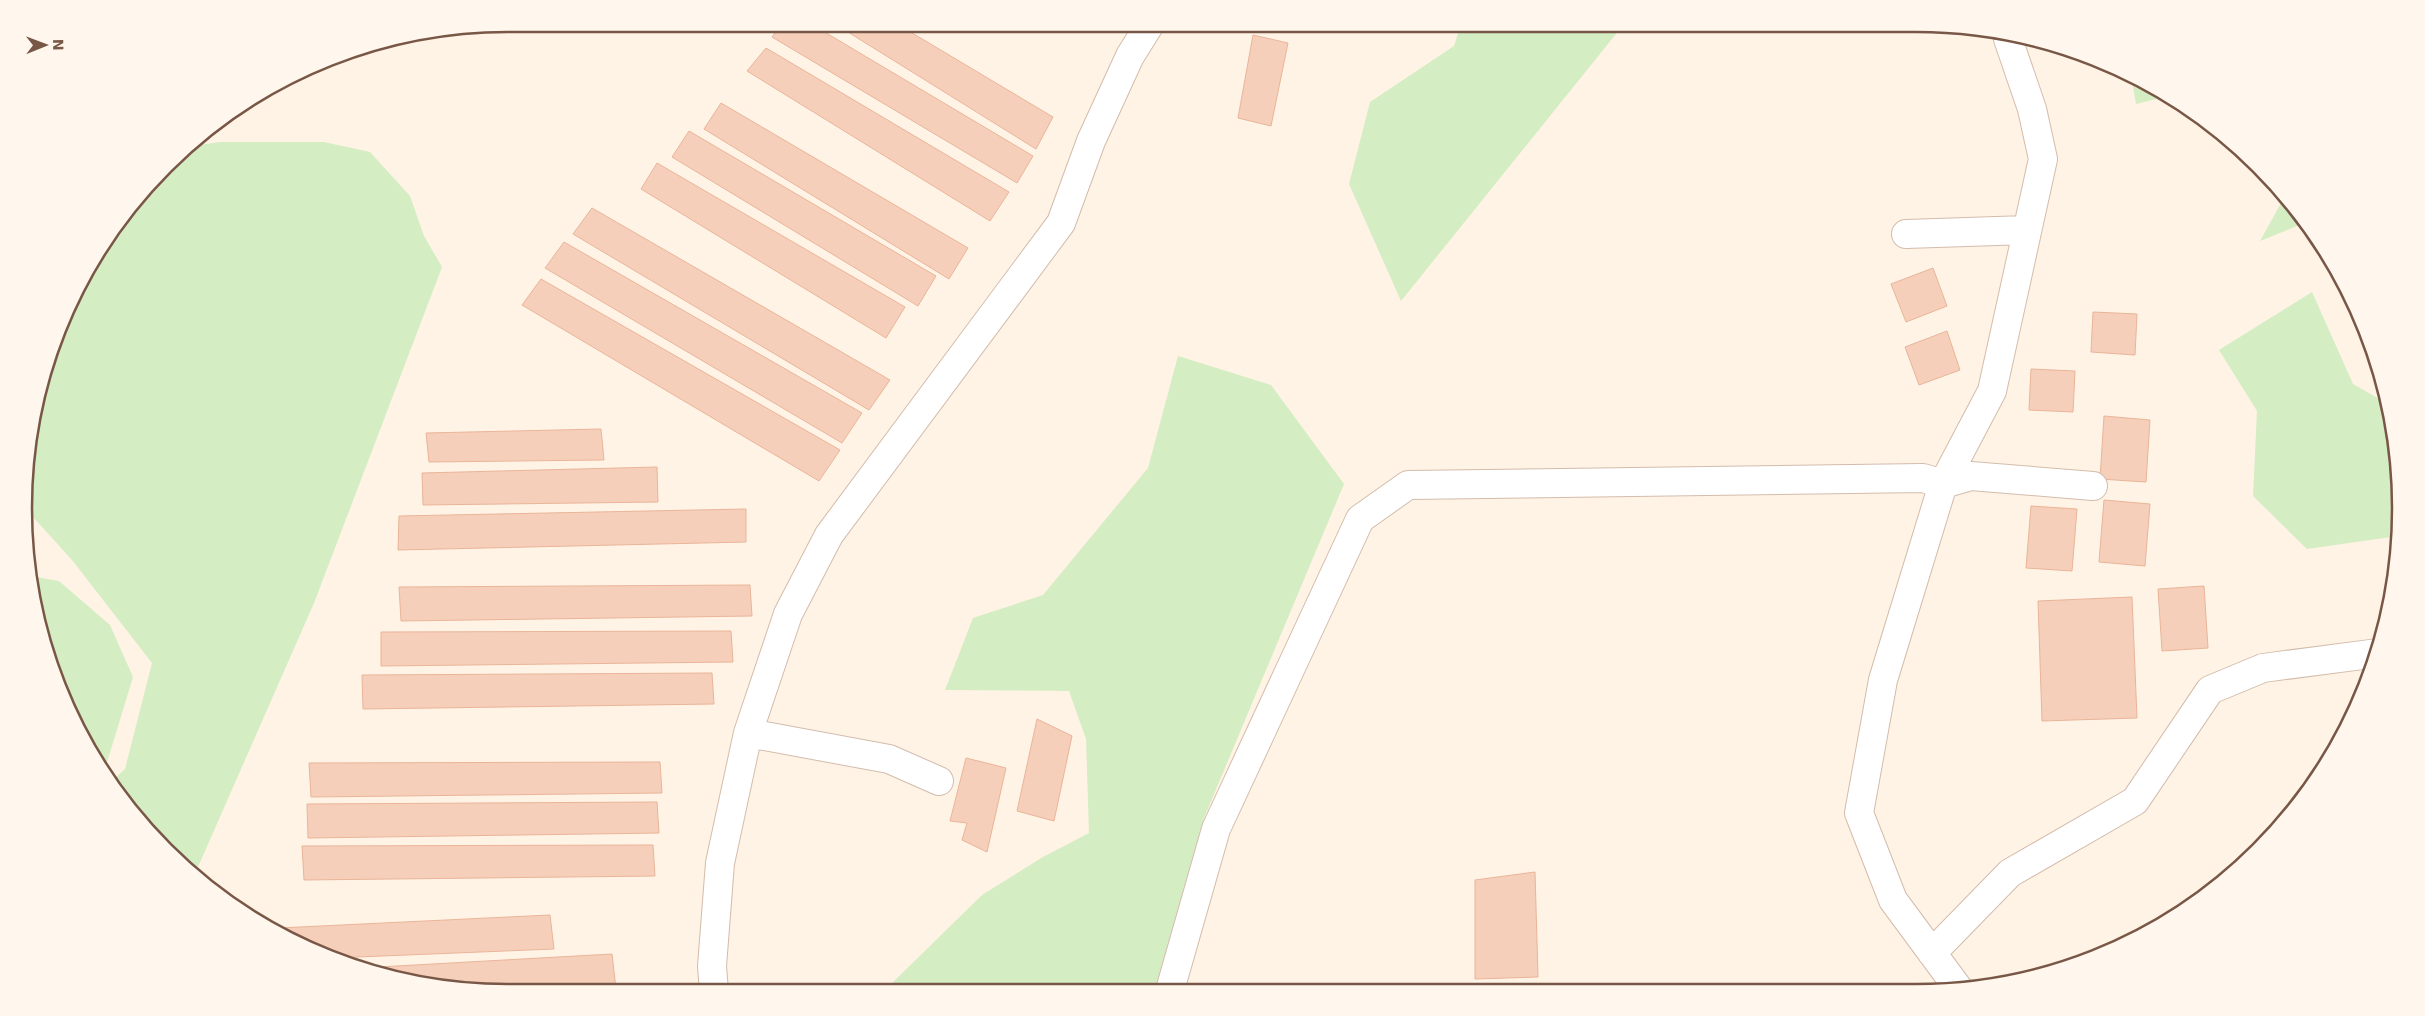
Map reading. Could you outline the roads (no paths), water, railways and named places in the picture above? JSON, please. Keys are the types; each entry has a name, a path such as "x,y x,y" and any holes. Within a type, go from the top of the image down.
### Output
{"street":[{"path":"713,984 712,966 720,863 748,733 788,614 829,535 1062,223 1095,132 1130,56 1145,32"},
{"path":"1953,981 1893,900 1859,814 1884,680 1943,484 1992,391 2043,159 2032,109 2009,42"},
{"path":"1906,234 2027,230"},
{"path":"1172,984 1216,829 1360,520 1408,485 1923,478 1943,484 1971,476 2093,486"},
{"path":"1932,952 2010,874 2135,801 2210,690 2263,668 2369,654"},
{"path":"748,733 888,759 939,781"}]}
